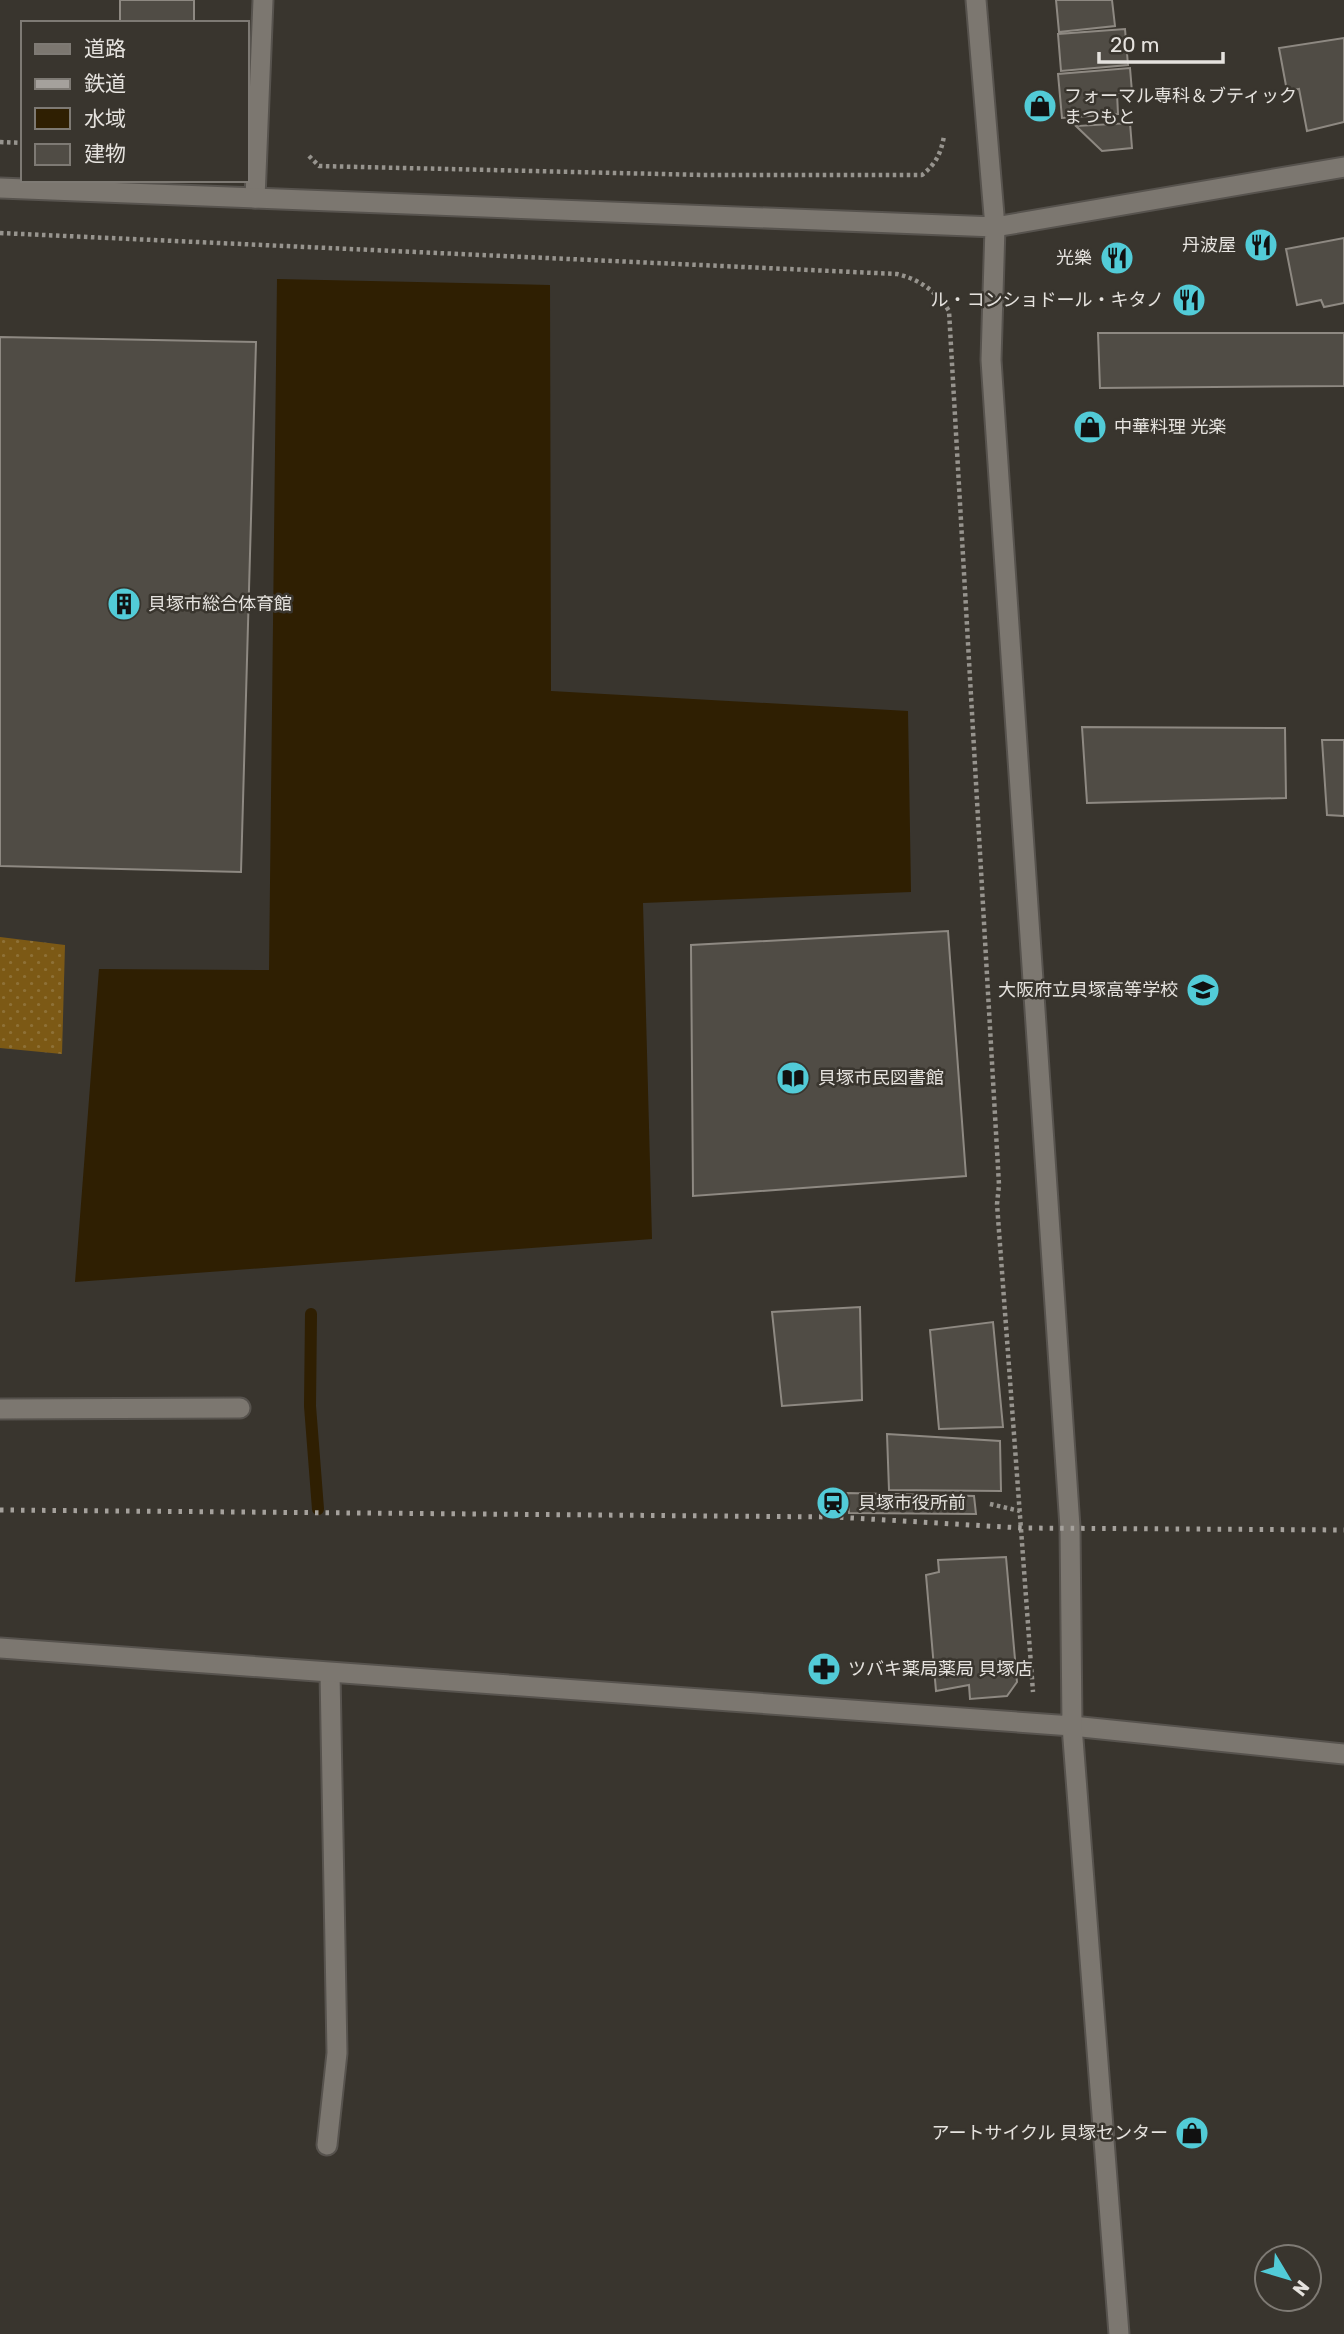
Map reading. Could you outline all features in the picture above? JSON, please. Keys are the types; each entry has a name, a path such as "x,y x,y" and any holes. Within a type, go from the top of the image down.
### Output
{"street":[{"path":"255,198 263,0"},
{"path":"976,0 995,227 991,360 1070,1527 1072,1726 1119,2334"},
{"path":"0,188 995,227 1344,167"},
{"path":"0,1409 240,1408"},
{"path":"0,1648 1072,1726 1344,1754"},
{"path":"327,2145 337,2053 330,1673"}],"path":[{"path":"309,156 319,166 690,174 922,174 931,168 942,151 944,136"},
{"path":"0,142 21,143"},
{"path":"0,233 897,275 912,278 942,300 949,311 984,877 999,1185 997,1204 1034,1699"},
{"path":"990,1504 1020,1511"}],"shaded area":[{"path":"0,937 65,945 62,1054 0,1048"}],"water":[{"path":"277,279 550,285 551,691 908,711 911,892 643,903 652,1239 75,1282 99,969 269,970"}],"building":[{"path":"120,0 194,0 194,21 120,21"},
{"path":"1056,0 1112,0 1115,26 1059,32"},
{"path":"1125,29 1128,65 1061,71 1058,34"},
{"path":"1344,38 1344,122 1307,131 1299,89 1287,91 1279,48"},
{"path":"1130,68 1132,92 1117,93 1118,114 1062,118 1058,74"},
{"path":"1130,123 1132,148 1102,151 1076,126"},
{"path":"1344,238 1344,303 1324,307 1321,300 1297,305 1286,249"},
{"path":"1098,333 1344,333 1344,386 1100,388"},
{"name":"貝塚市総合体育館","path":"0,337 256,342 241,872 0,866"},
{"path":"1082,727 1285,728 1286,798 1087,803"},
{"path":"1322,740 1344,740 1344,816 1327,815"},
{"path":"948,931 966,1176 693,1196 691,945"},
{"path":"860,1307 862,1400 782,1406 772,1312"},
{"path":"993,1322 1003,1427 939,1429 930,1330"},
{"path":"887,1434 1000,1441 1001,1491 889,1490"},
{"path":"847,1493 974,1496 976,1514 849,1513"},
{"path":"1006,1557 1017,1682 1007,1696 970,1699 969,1685 936,1691 926,1575 939,1572 938,1560"}],"waterway":[{"path":"311,1314 310,1406 318,1509"}],"railway":[{"path":"0,1510 835,1517 1022,1528 1344,1530"}],"place":[{"name":"フォーマル専科＆ブティック まつもと","path":"1040,106"},
{"name":"丹波屋","path":"1261,245"},
{"name":"光樂","path":"1117,258"},
{"name":"ル・コンショドール・キタノ","path":"1189,300"},
{"name":"中華料理 光楽","path":"1090,427"},
{"name":"貝塚市総合体育館","path":"124,604"},
{"name":"大阪府立貝塚高等学校","path":"1203,990"},
{"name":"貝塚市民図書館","path":"793,1078"},
{"name":"貝塚市役所前","path":"833,1503"},
{"name":"ツバキ薬局薬局 貝塚店","path":"824,1669"},
{"name":"アートサイクル 貝塚センター","path":"1192,2133"}]}
